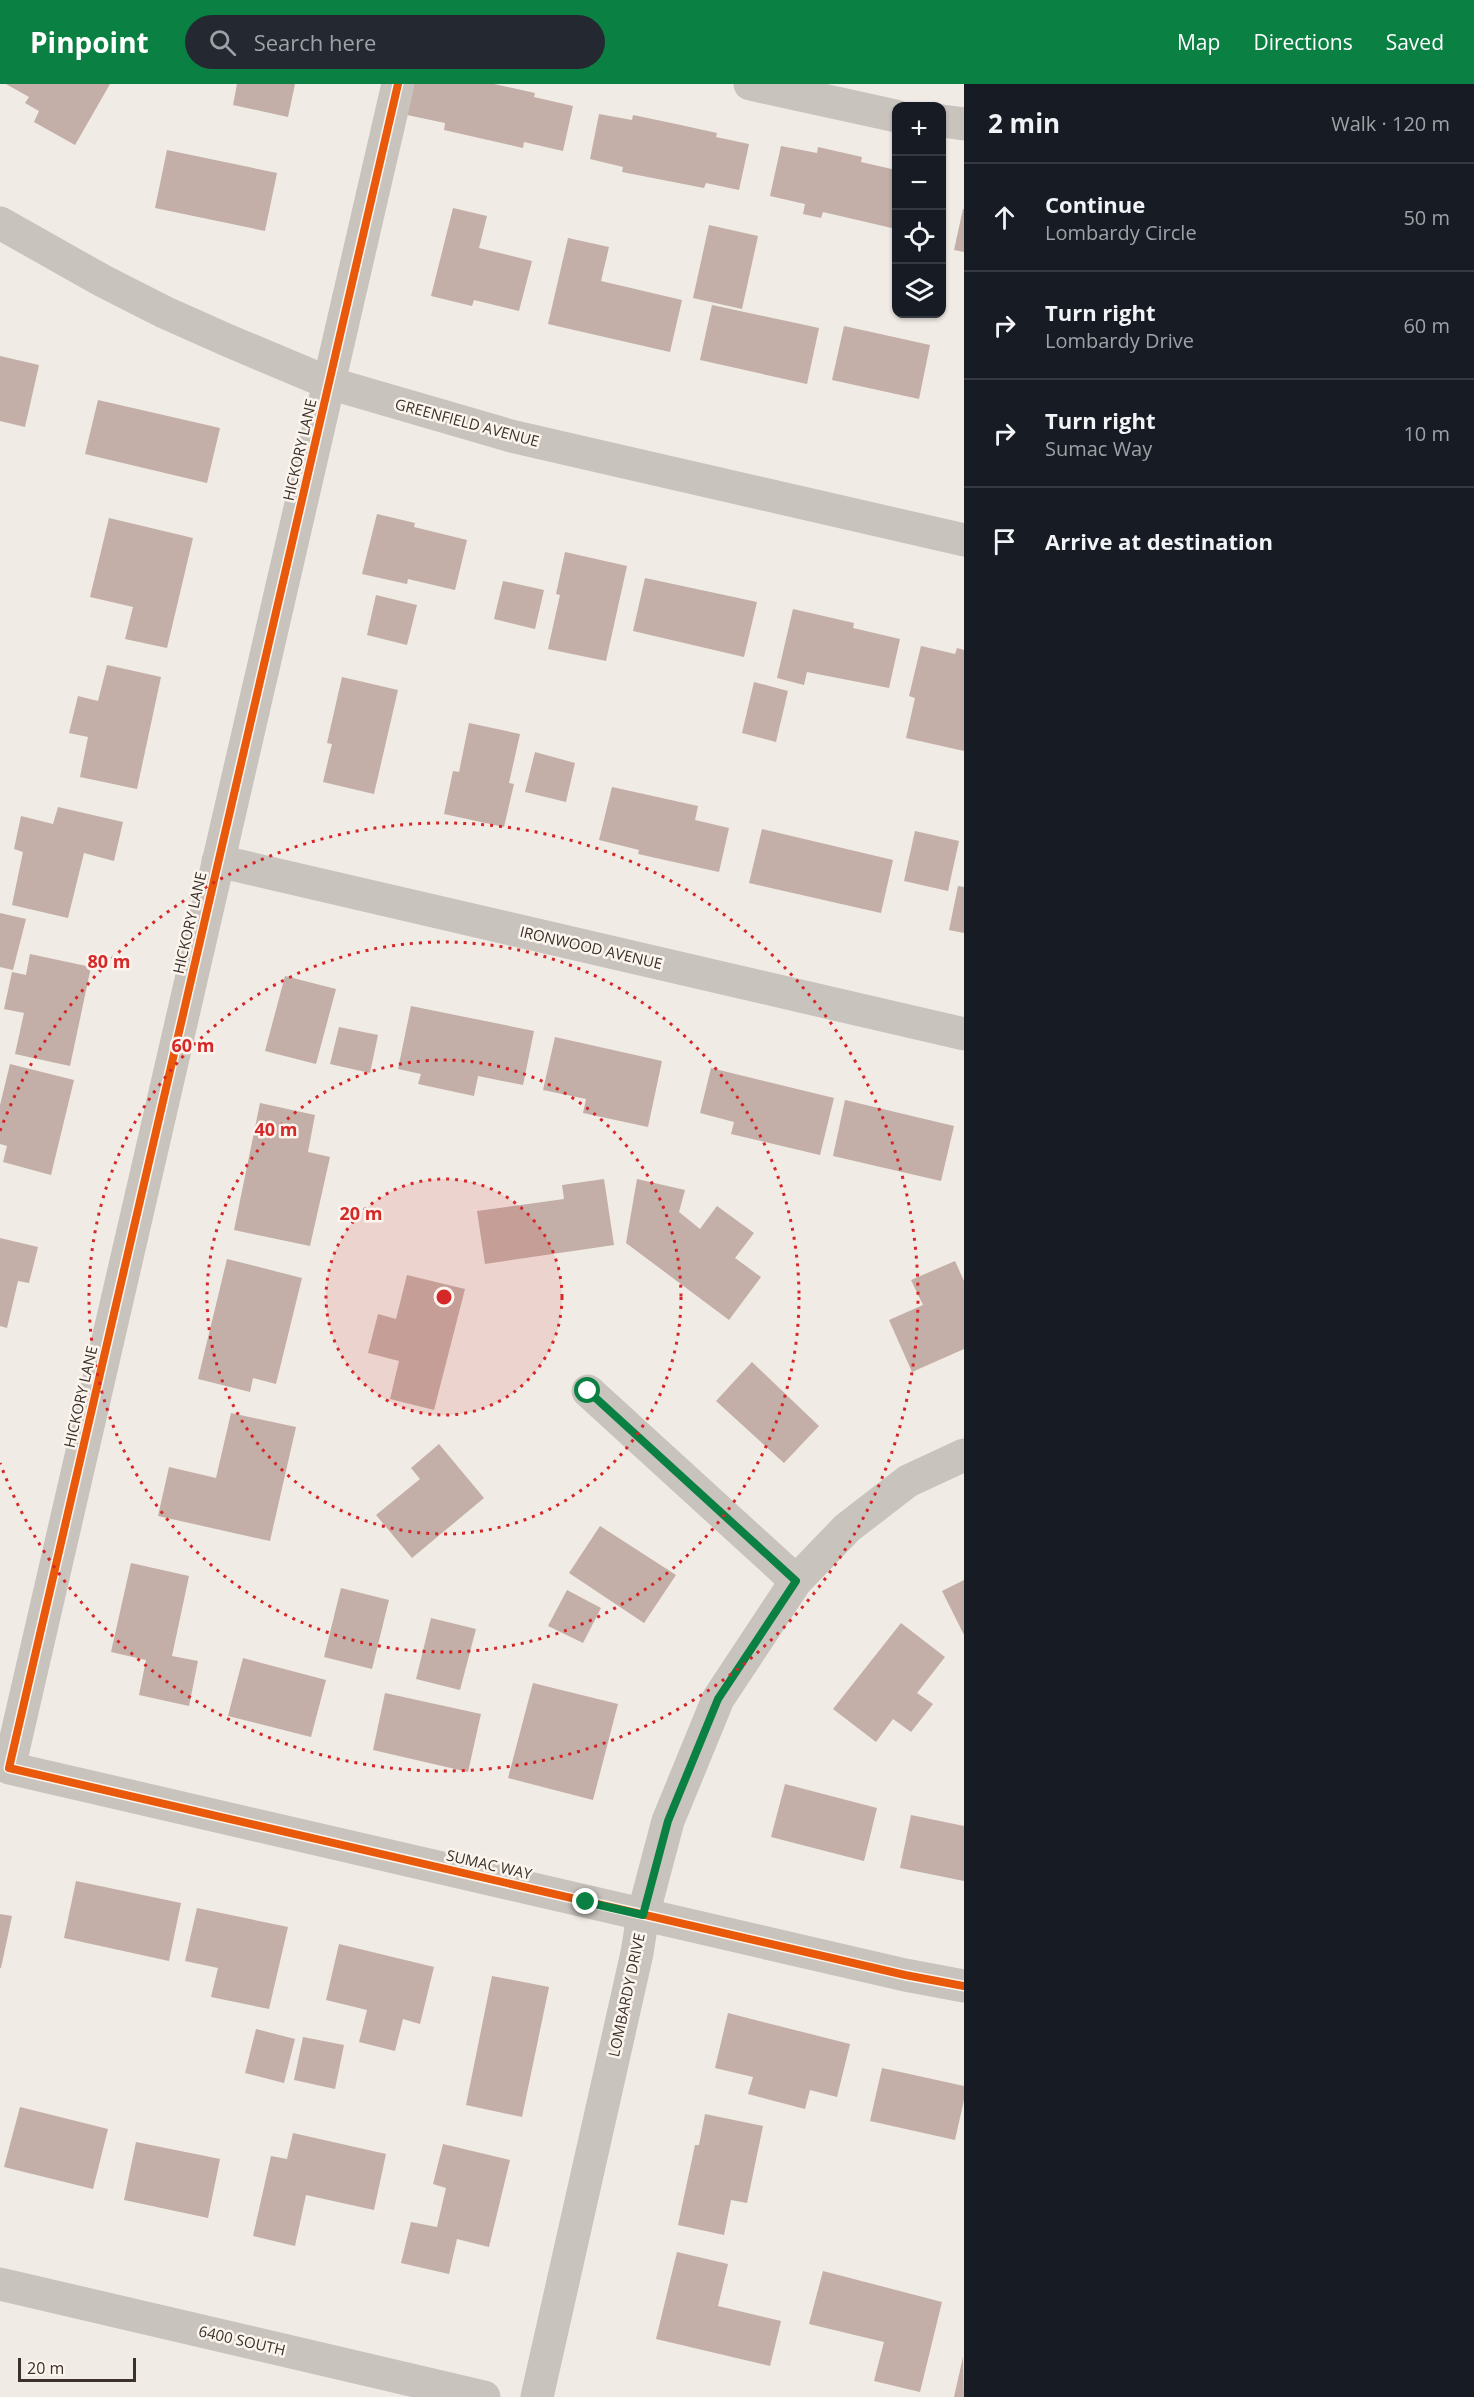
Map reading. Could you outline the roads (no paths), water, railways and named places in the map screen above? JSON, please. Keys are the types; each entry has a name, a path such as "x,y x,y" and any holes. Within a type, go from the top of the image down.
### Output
{"street":[{"name":"HICKORY LANE","path":"9,1768 398,84"},
{"path":"750,84 892,115"},
{"path":"946,122 964,124"},
{"name":"GREENFIELD AVENUE","path":"0,223 103,281 164,312 329,383 511,436 964,540"},
{"name":"IRONWOOD AVENUE","path":"219,861 964,1034"},
{"path":"588,1391 796,1581"},
{"name":"LOMBARDY DRIVE","path":"537,2397 637,1953 643,1915 668,1821 718,1699 796,1581 846,1528 908,1481 964,1455"},
{"name":"SUMAC WAY","path":"9,1768 905,1975 964,1986"},
{"name":"6400 SOUTH","path":"0,2284 484,2397"}]}
